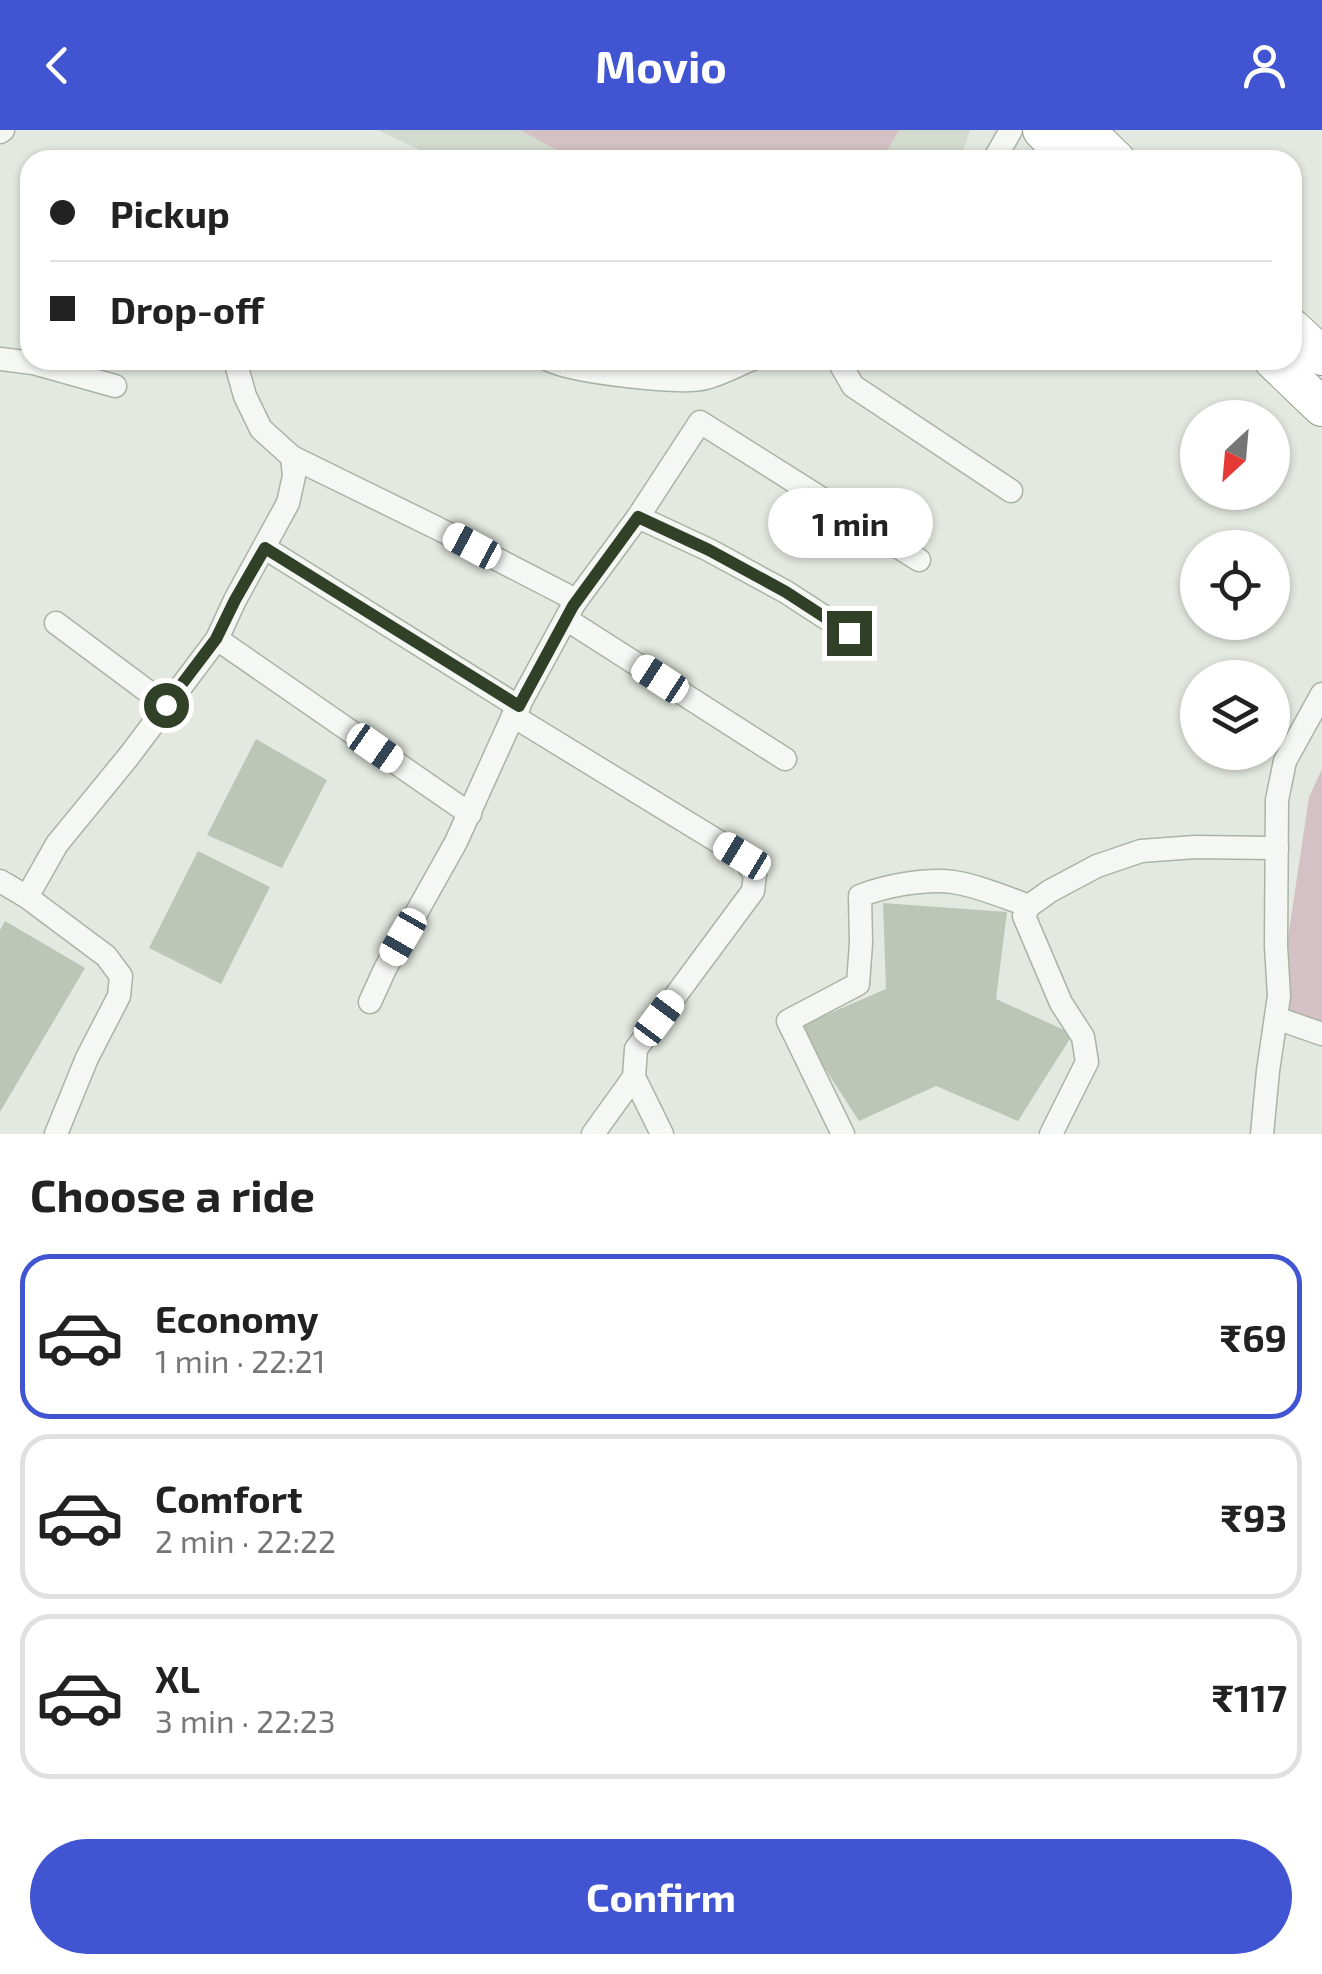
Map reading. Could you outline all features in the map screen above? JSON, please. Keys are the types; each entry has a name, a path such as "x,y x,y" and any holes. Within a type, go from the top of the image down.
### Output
{"highway":[{"path":"1042,130 1062,150"},
{"path":"1085,130 1106,150"},
{"path":"1302,337 1322,356"},
{"path":"1283,370 1322,407"}],"street":[{"path":"58,370 115,386"},
{"path":"238,370 244,396 261,429 292,456 576,600 516,711 456,842 370,1002"},
{"path":"592,370 703,379 725,370"},
{"path":"844,370 853,386 1011,491"},
{"path":"569,612 700,422 919,560"},
{"path":"27,897 57,844 130,756 216,639 288,503 294,476 292,456"},
{"path":"638,517 786,592 849,633"},
{"path":"265,548 742,856 754,875 752,891 636,1049 634,1078 662,1134"},
{"path":"569,612 785,759"},
{"path":"56,623 166,705"},
{"path":"216,639 470,814"},
{"path":"1262,1134 1280,996 1276,946 1277,800 1285,761 1322,694"},
{"path":"1050,1134 1087,1062 1084,1037 1061,1003 1024,916 1029,906 1097,866 1141,851 1277,848"},
{"path":"0,882 27,897 106,956 121,976 119,996 87,1058 56,1134"},
{"path":"842,1134 788,1021 858,984 860,896 884,886 950,882 1029,906"},
{"path":"1276,1018 1322,1034"},
{"path":"593,1134 634,1078"}],"shaded area":[{"path":"378,130 970,130 963,150 420,150"},
{"path":"520,130 899,130 888,150 557,150"},
{"path":"1322,769 1322,1035 1276,1018 1309,797"}],"building":[{"path":"256,739 327,780 282,868 207,835"},
{"path":"198,851 270,887 221,984 149,948"},
{"path":"883,903 1007,912 996,999 1073,1034 1018,1121 936,1086 859,1121 798,1027 886,989"},
{"path":"5,921 85,968 0,1112 0,930"}],"route":[{"path":"166,705 216,639 265,548 519,706 573,606 638,517 786,592 849,633"}]}
